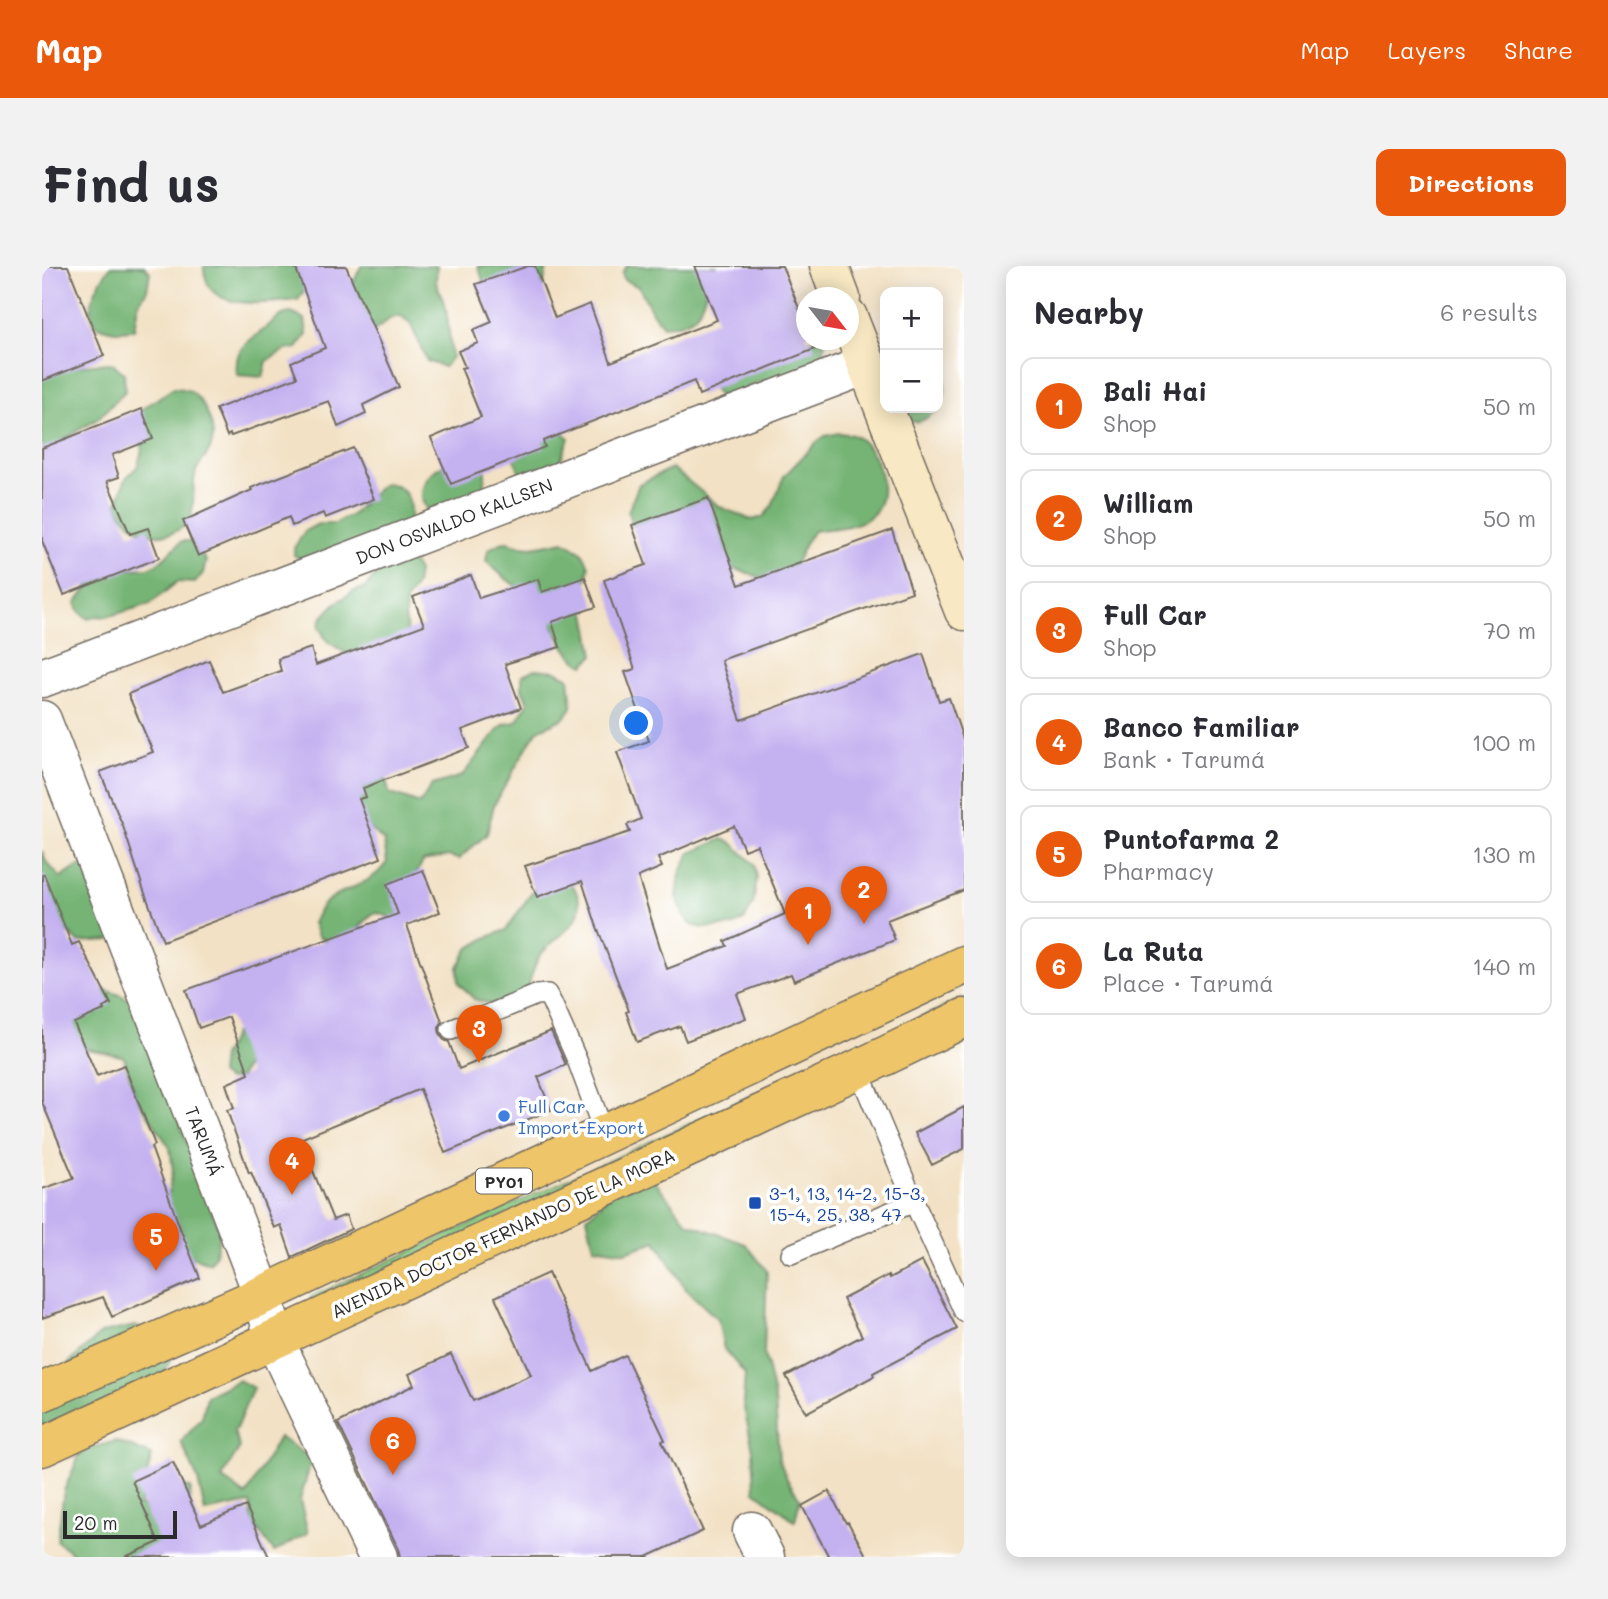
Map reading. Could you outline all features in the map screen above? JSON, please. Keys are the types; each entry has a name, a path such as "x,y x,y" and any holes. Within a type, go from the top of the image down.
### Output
{"highway":[{"name":"PY01","path":"42,1392 263,1295 964,965"},
{"name":"AVENIDA DOCTOR FERNANDO DE LA MORA","path":"42,1447 964,1018"}],"main road":[{"path":"829,266 837,287"},
{"path":"859,345 964,611"}],"street":[{"name":"DON OSVALDO KALLSEN","path":"42,678 866,365"},
{"name":"TARUMÁ","path":"42,720 263,1295 274,1339 378,1557"}],"lane":[{"path":"451,1030 536,995 547,994 577,1060 604,1133"},
{"path":"858,1069 964,1312"},
{"path":"790,1254 914,1202"}],"green space":[{"path":"111,266 144,266 150,272 147,290 138,304 134,329 105,329 95,325 92,317 94,295"},
{"path":"204,266 310,266 313,277 298,300 247,303 222,297 213,291 207,282"},
{"path":"361,266 437,266 436,282 446,308 452,357 444,367 427,361 410,323 401,316 391,318 374,331 346,299"},
{"path":"478,266 547,266 543,288 488,295"},
{"path":"627,266 716,266 710,276 702,305 694,317 682,323 663,326 653,314 639,287 624,280 622,273"},
{"path":"291,313 305,319 307,335 297,348 285,350 267,361 263,377 237,375 238,357 243,346 278,318"},
{"path":"796,344 796,350 824,350 822,361 809,377 792,381 762,381 725,401 714,391 716,378"},
{"path":"112,363 124,373 125,391 99,418 61,441 42,491 42,371"},
{"path":"174,388 190,391 200,401 210,422 213,437 209,451 196,471 190,519 177,531 157,535 133,525 117,505 126,478 138,466 142,449 142,409"},
{"path":"898,413 932,413 915,422"},
{"path":"555,426 569,438 559,464 521,476 514,457"},
{"path":"839,433 853,435 863,442 876,461 882,486 878,508 871,516 858,523 814,531 791,573 775,582 729,567 632,525 628,512 639,484 672,468 720,507 752,520 763,517 772,506 784,476 817,442 825,436"},
{"path":"443,465 485,470 485,498 427,510 422,497 424,484 432,473"},
{"path":"387,483 401,489 408,498 410,524 305,562 294,555 294,548 305,531 318,524 335,524 353,514 378,488"},
{"path":"182,541 192,541 206,561 203,573 195,583 177,582 150,604 106,617 88,619 79,611 76,603 94,580 117,570 149,568"},
{"path":"564,541 582,552 589,566 583,597 594,655 584,665 569,653 536,597 512,583 486,561 488,550 502,543 531,547"},
{"path":"394,559 410,559 418,571 416,585 406,601 409,643 364,665 327,641 319,627 321,619 336,603 354,591 365,588 381,569"},
{"path":"536,669 556,671 569,678 572,707 564,718 538,730 531,740 494,805 487,834 459,859 447,856 423,861 413,880 401,921 378,913 372,914 356,931 332,944 318,936 313,923 321,907 336,895 371,878 387,862 384,841 357,818 348,782 384,769 389,793 420,804 432,785 462,776 498,730 505,724 516,722 528,703 522,688 522,675"},
{"path":"722,839 731,842 754,864 757,877 753,904 745,919 733,926 704,928 692,925 683,915 677,896 680,874 690,853"},
{"path":"42,851 47,863 61,878 79,866 104,864 127,881 133,897 128,919 110,940 79,942 59,924 42,899"},
{"path":"566,880 574,887 578,897 578,915 567,930 539,957 526,993 491,1004 474,999 459,983 458,967 468,949 506,930 534,889"},
{"path":"93,986 136,1003 220,1233 215,1255 210,1263 176,1252 163,1218 173,1171 170,1148 136,1097 124,1057 78,1047 68,1034"},
{"path":"964,998 964,1007 309,1304 311,1297"},
{"path":"239,1022 253,1058 240,1078 227,1080 220,1074 222,1056"},
{"path":"654,1180 688,1223 746,1244 767,1271 764,1353 775,1401 779,1459 787,1479 800,1499 795,1521 755,1491 753,1450 743,1403 745,1374 724,1349 718,1320 684,1287 656,1241 626,1252 594,1247 587,1217 614,1191"},
{"path":"135,1326 163,1337 172,1357 145,1412 42,1437 42,1387 102,1333"},
{"path":"239,1380 253,1388 234,1433 240,1447 222,1478 246,1496 279,1437 312,1459 300,1500 308,1533 274,1552 252,1522 250,1503 205,1512 198,1480 181,1442 202,1418 207,1396"},
{"path":"116,1441 152,1455 139,1506 153,1507 172,1487 191,1488 185,1538 159,1557 77,1557 57,1541 64,1491 81,1451"}],"building":[{"path":"42,266 68,266 104,356 42,381"},
{"path":"295,266 346,266 399,387 363,405 366,414 338,427 329,401 227,436 216,409 297,377 291,362 325,348"},
{"path":"535,266 555,318 590,304 611,362 717,320 695,266 782,266 796,301 796,350 812,350 699,395 694,381 543,441 545,447 451,484 431,438 481,417 461,368 465,367 458,351 478,343 473,330 492,322 476,284"},
{"path":"142,409 153,439 112,455 119,477 107,481 130,534 148,528 159,558 64,595 42,541 42,448"},
{"path":"353,448 374,499 325,518 323,513 292,526 289,517 198,556 183,521 252,490 251,488"},
{"path":"708,498 739,585 892,530 912,592 721,660 741,720 923,654 939,701 949,698 964,742 964,890 887,920 895,940 794,981 791,974 737,994 746,1018 686,1041 680,1026 637,1042 626,1012 629,1011 582,881 537,897 525,866 630,832 627,825 641,819 617,752 649,741 625,672 635,669 604,580 646,565 632,525","holes":["734,826 744,850 757,845 785,914 725,941 727,946 667,969 638,877 662,867 658,858"]},
{"path":"471,575 479,598 538,579 542,592 585,577 596,607 552,622 560,647 505,664 521,708 462,730 469,748 363,788 366,797 359,799 381,858 163,941 123,826 100,772 153,752 128,694 209,660 223,692 281,671 278,659 311,648 316,665 424,625 413,597"},
{"path":"423,870 440,912 407,925 442,1022 440,1035 449,1042 459,1069 551,1031 566,1065 538,1077 551,1110 445,1153 420,1089 300,1139 333,1220 346,1215 351,1229 292,1257 281,1225 274,1228 251,1172 249,1173 227,1110 234,1108 226,1084 249,1074 229,1017 199,1028 186,990 398,914 387,884"},
{"path":"44,874 72,945 79,942 111,1004 103,1008 104,1010 74,1023 97,1076 124,1065 155,1145 151,1147 200,1278 112,1317 103,1297 42,1318 42,1189 74,1178 42,1102"},
{"path":"964,1107 964,1149 932,1165 915,1133"},
{"path":"922,1261 957,1329 873,1373 874,1376 806,1413 786,1376 862,1336 843,1299"},
{"path":"548,1273 592,1371 625,1355 665,1440 662,1441 703,1531 647,1557 400,1557 338,1423 414,1385 409,1374 451,1354 473,1401 531,1375 495,1297"},
{"path":"173,1462 201,1525 246,1506 269,1557 125,1557 159,1542 132,1481"},
{"path":"829,1491 867,1557 829,1557 802,1506"}],"place":[{"name":"William","path":"864,924"},
{"name":"Bali Hai","path":"808,945"},
{"name":"Full Car","path":"479,1063"},
{"name":"Full Car Import-Export","path":"504,1116"},
{"name":"Banco Familiar","path":"292,1195"},
{"name":"3-1, 13, 14-2, 15-3, 15-4, 25, 38, 47","path":"755,1203"},
{"name":"Puntofarma 2","path":"156,1271"},
{"name":"La Ruta","path":"393,1475"}]}
